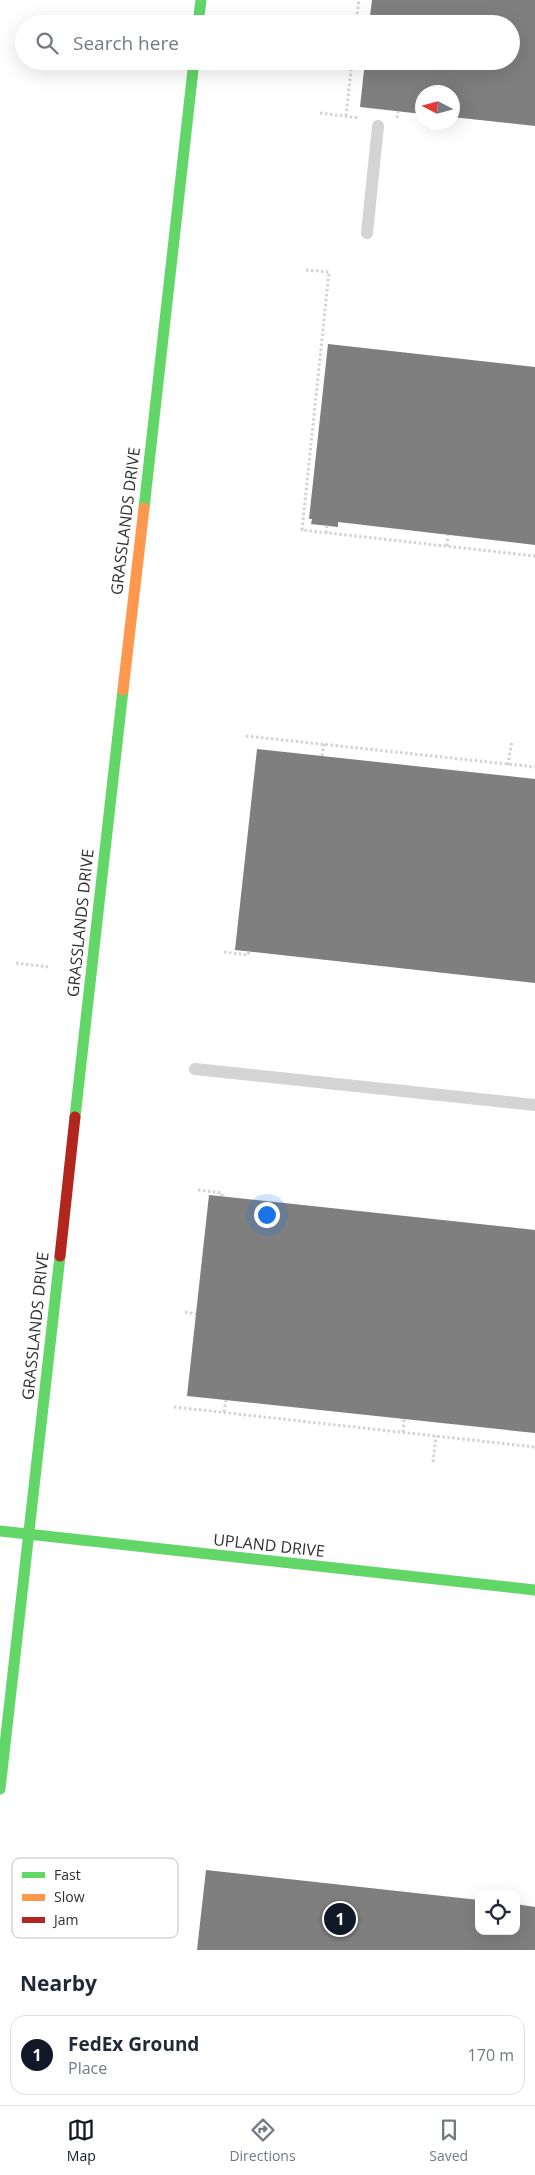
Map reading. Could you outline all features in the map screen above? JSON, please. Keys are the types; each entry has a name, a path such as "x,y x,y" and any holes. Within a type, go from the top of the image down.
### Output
{"street":[{"path":"199,15 201,0"},
{"name":"GRASSLANDS DRIVE","path":"0,1789 193,70"},
{"name":"UPLAND DRIVE","path":"0,1531 535,1590"}],"lane":[{"path":"367,233 378,126"},
{"path":"194,1068 535,1105"}],"path":[{"path":"357,15 359,0"},
{"path":"346,116 351,70"},
{"path":"306,270 329,272 302,530 535,556"},
{"path":"326,533 327,525"},
{"path":"447,546 448,535"},
{"path":"246,736 535,767"},
{"path":"508,765 512,740"},
{"path":"322,756 324,744"},
{"path":"224,952 248,955 249,952"},
{"path":"16,963 48,967"},
{"path":"198,1190 222,1193 222,1196"},
{"path":"184,1312 196,1314"},
{"path":"224,1412 226,1400"},
{"path":"174,1407 535,1447"},
{"path":"403,1432 404,1419"},
{"path":"433,1462 436,1436"}],"building":[{"path":"372,0 535,0 535,126 460,118 460,85 415,85 415,113 360,107 364,70 520,70 520,15 370,15"},
{"path":"328,344 535,367 535,545 338,522 338,527 311,524 312,519 309,519"},
{"path":"257,749 535,779 535,983 235,950"},
{"path":"209,1195 535,1230 535,1433 187,1396"},
{"path":"206,1870 475,1900 475,1935 520,1935 520,1905 535,1907 535,1950 197,1950"}],"traffic: fast":[{"path":"199,15 201,0"},
{"path":"144,508 193,70"},
{"path":"75,1117 123,690"},
{"path":"0,1789 60,1256"},
{"path":"0,1531 535,1590"}],"traffic: slow":[{"path":"123,690 144,508"}],"traffic: jam":[{"path":"60,1256 75,1117"}],"place":[{"name":"FedEx Ground","path":"340,1919"}]}
